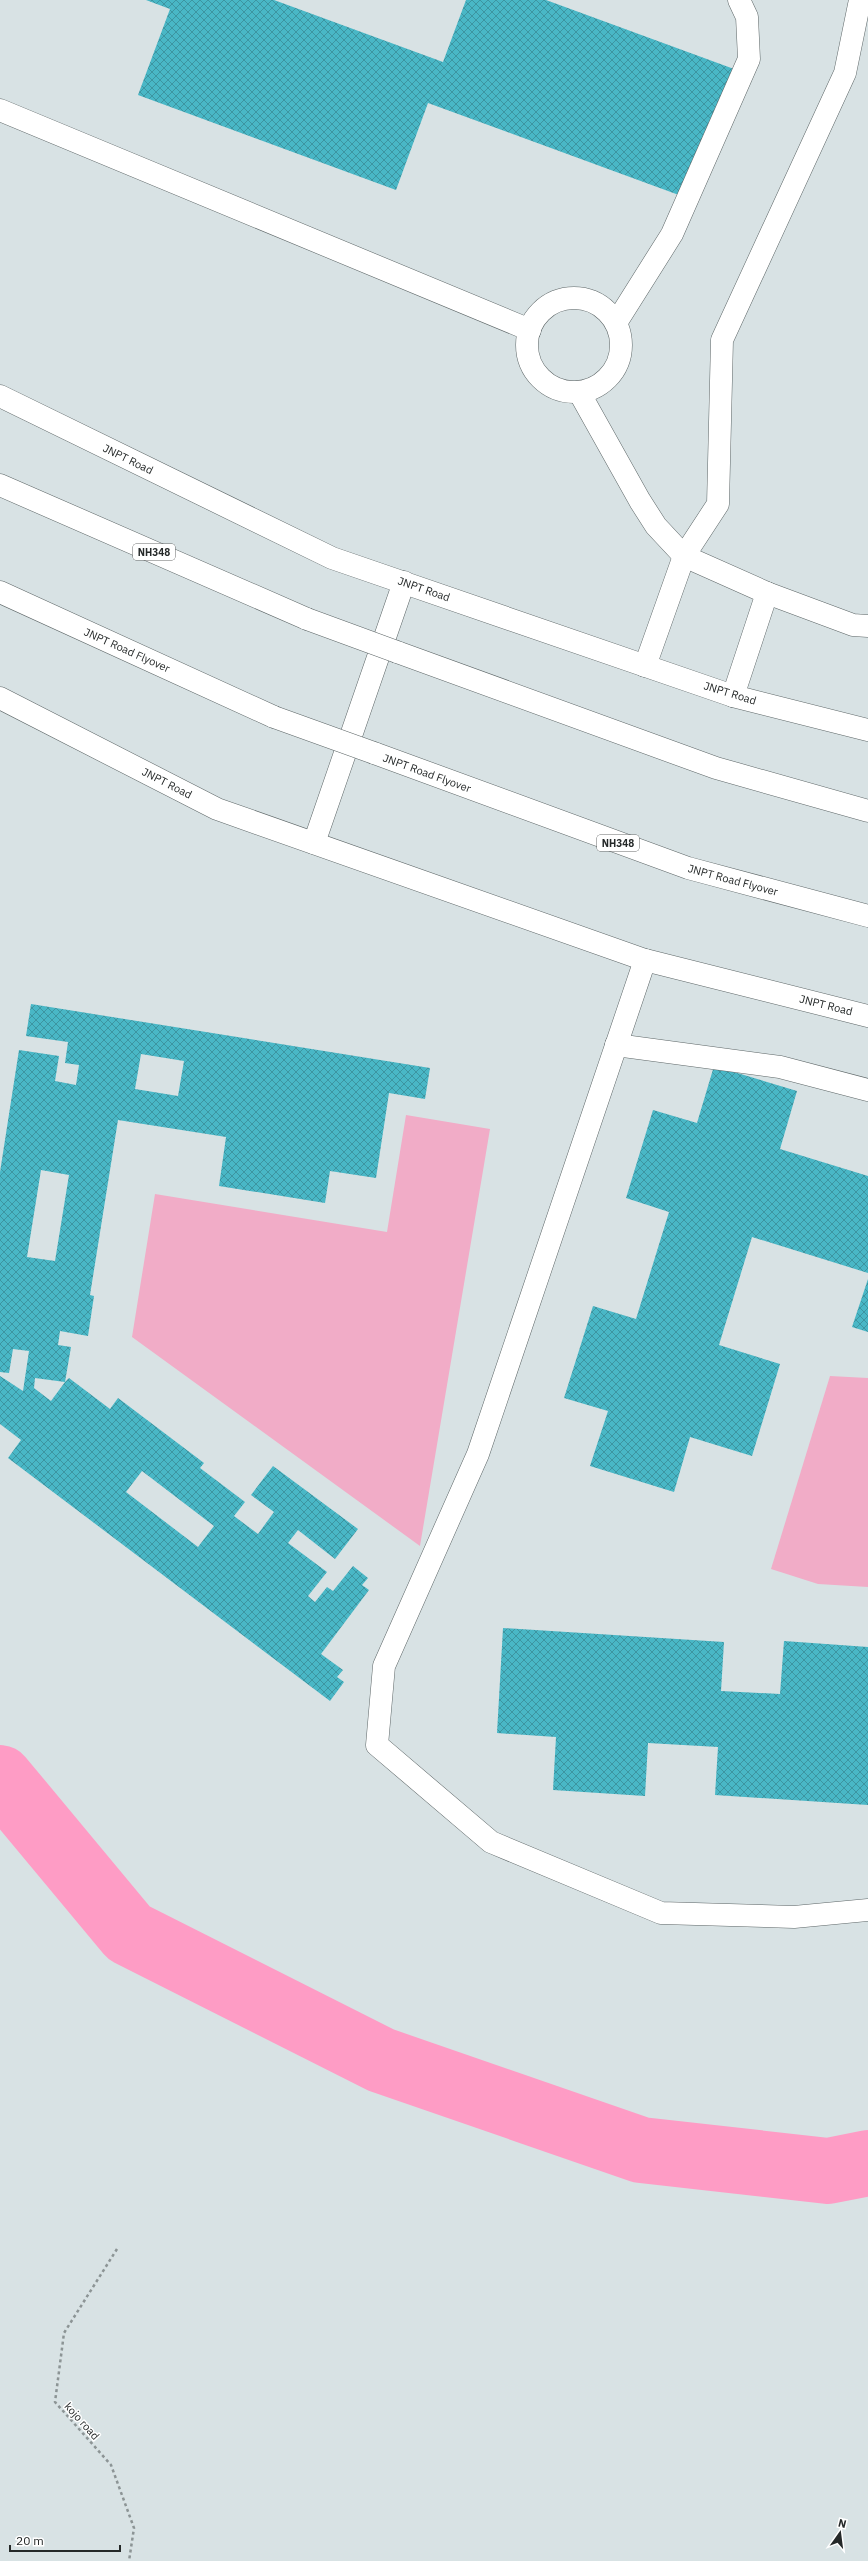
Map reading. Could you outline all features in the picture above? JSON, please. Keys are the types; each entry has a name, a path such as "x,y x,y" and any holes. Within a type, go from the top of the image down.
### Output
{"main road":[{"path":"616,323 672,234 749,60 747,17 739,0"},
{"path":"645,666 684,556 718,504 722,340 845,73 860,0"},
{"path":"0,110 530,330"},
{"path":"578,298 593,302 606,310 616,323 621,337 621,353 616,368 600,384 579,392 563,391 549,385 537,374 530,360 527,345 530,330 537,316 548,306 562,299 578,298"},
{"path":"579,392 640,501 656,526 684,556 767,593 853,625 868,626"},
{"name":"JNPT Road","path":"0,396 332,558 733,696 868,730"},
{"name":"NH348","path":"0,486 307,619 716,768 868,811"},
{"path":"314,843 404,582"},
{"name":"JNPT Road Flyover","path":"0,592 274,717 688,868 868,916"},
{"path":"733,696 767,593"},
{"name":"JNPT Road","path":"0,698 217,809 645,960 868,1016"},
{"path":"645,960 478,1454 384,1666 377,1745 491,1842 662,1913 794,1917 868,1910"},
{"path":"616,1045 780,1067 868,1090"}],"path":[{"name":"kojo road","path":"117,2249 64,2333 55,2402 111,2465 134,2528 129,2561"}],"shaded area":[{"path":"406,1115 490,1129 420,1546 132,1337 155,1194 387,1232"},
{"path":"830,1376 868,1378 868,1587 818,1584 771,1569"}],"building":[{"path":"146,0 274,0 443,62 466,0 546,0 734,69 687,198 428,103 396,190 138,95 170,9"},
{"path":"31,1004 430,1068 425,1099 389,1093 376,1178 330,1171 325,1203 219,1186 226,1137 118,1120 90,1295 94,1296 88,1336 60,1331 58,1345 71,1347 65,1382 69,1378 110,1409 118,1398 204,1463 200,1468 245,1502 234,1516 258,1534 274,1512 251,1495 273,1466 358,1529 335,1559 298,1530 288,1543 327,1572 308,1596 315,1602 327,1587 333,1591 353,1566 368,1578 362,1585 369,1590 321,1654 343,1670 337,1677 344,1682 330,1701 8,1458 21,1440 0,1424 0,1376 23,1391 29,1351 13,1349 9,1373 0,1372 0,1172 19,1050 59,1056 55,1081 76,1085 79,1065 65,1063 68,1042 26,1036","holes":["141,1054 184,1061 178,1096 135,1089","41,1170 69,1175 55,1261 27,1257","35,1378 65,1382 51,1401 34,1388","142,1471 214,1526 198,1547 126,1492"]},
{"path":"714,1066 797,1091 780,1149 868,1176 868,1273 752,1237 719,1345 780,1364 752,1456 690,1437 674,1492 590,1466 608,1411 564,1398 593,1306 636,1319 669,1212 626,1198 653,1110 697,1123"},
{"path":"868,1279 868,1332 852,1327"},
{"path":"503,1628 724,1642 721,1691 780,1694 784,1641 868,1647 868,1805 715,1795 718,1747 648,1743 645,1796 553,1790 556,1737 497,1733"}],"waterway":[{"path":"0,1778 129,1933 381,2060 641,2150 828,2171 868,2163"}]}
